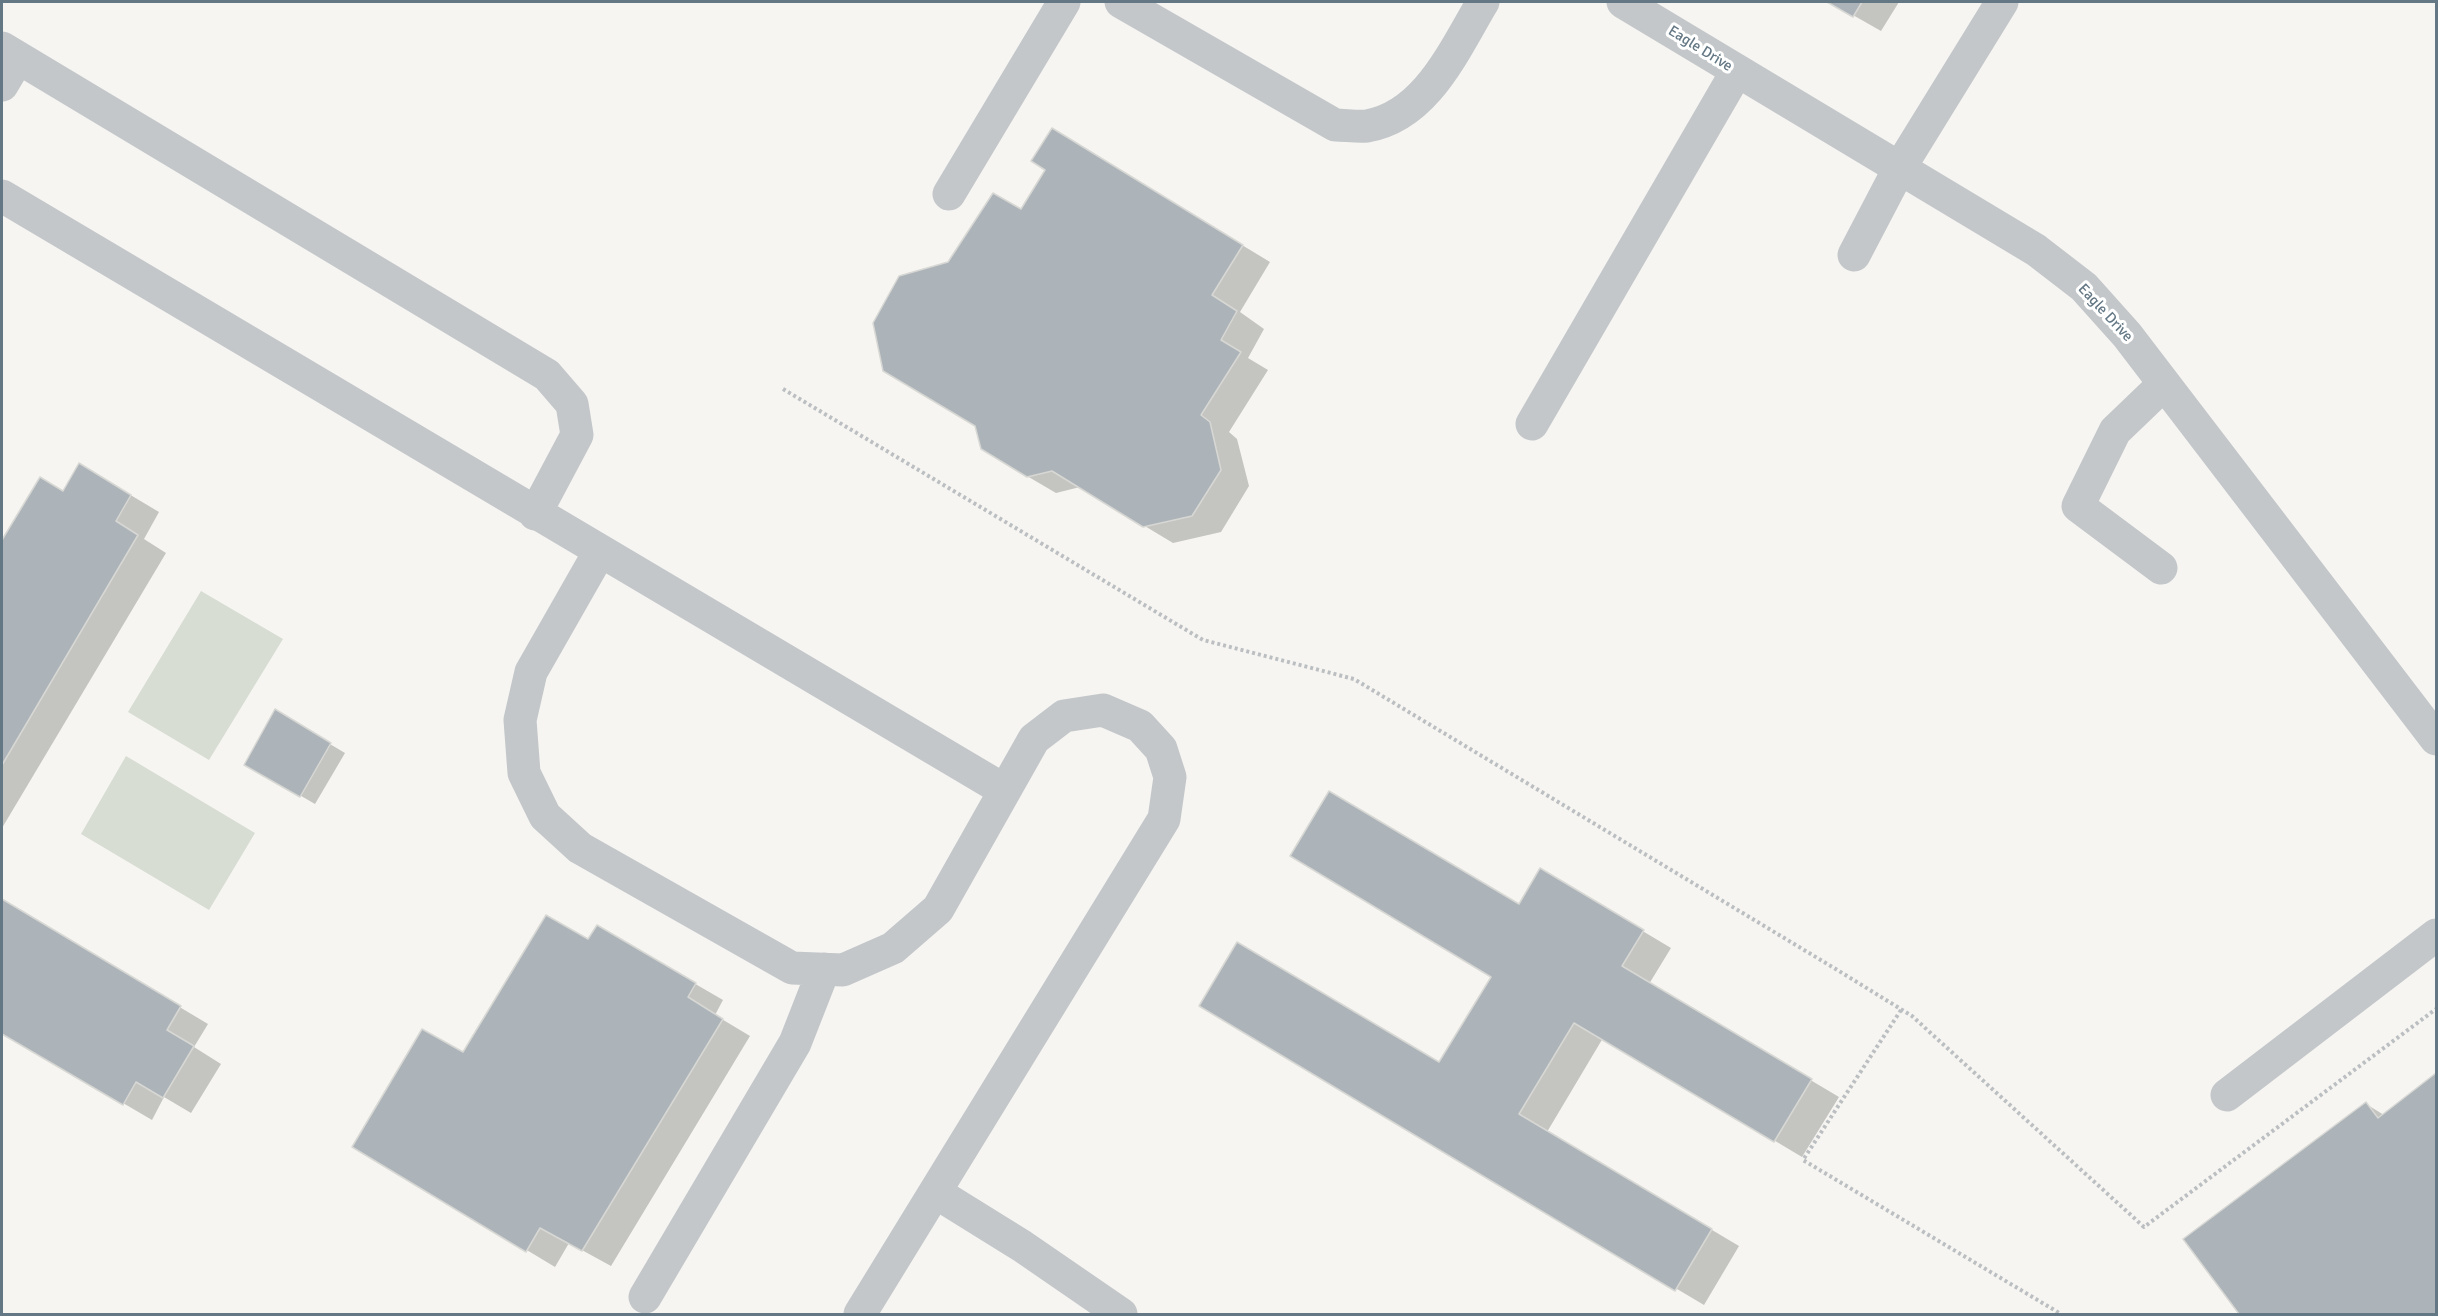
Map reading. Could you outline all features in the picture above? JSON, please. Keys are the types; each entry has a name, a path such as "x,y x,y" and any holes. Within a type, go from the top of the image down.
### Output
{"street":[{"path":"949,194 1064,2"},
{"path":"1136,5 1335,125 1367,126 1399,114 1423,96 1483,2"},
{"name":"Eagle Drive","path":"1623,2 2036,250 2084,287 2127,335 2436,739"},
{"path":"1854,255 1899,169 2002,2"},
{"path":"7,64 547,375 572,404 577,435 535,513"},
{"path":"1532,424 1737,71"},
{"path":"2,196 1004,790"},
{"path":"2161,568 2078,506 2115,431 2164,384"},
{"path":"600,551 531,672 520,720 524,773 545,816 580,848 792,968 843,970 893,948 938,909 1034,739 1064,716 1103,710 1140,726 1161,749 1170,777 1164,819 860,1314"},
{"path":"2227,1095 2436,935"},
{"path":"645,1297 795,1042 824,969"},
{"path":"935,1192 1022,1246 1121,1314"}],"path":[{"path":"783,390 1203,640 1354,679 1912,1016 2144,1227 2436,1009"},
{"path":"1901,1010 1803,1160 2061,1314"}],"shaded area":[{"path":"201,591 283,639 209,760 128,712"},
{"path":"126,756 255,833 209,910 81,834"}],"building":[{"path":"1827,2 1862,2 1853,17"},
{"path":"1052,128 1243,245 1212,295 1237,311 1221,340 1241,352 1201,415 1210,422 1221,470 1192,516 1143,527 1052,471 1027,477 981,449 975,426 883,371 873,323 899,276 948,262 993,193 1021,209 1045,170 1031,161"},
{"path":"79,463 131,495 116,521 138,535 2,765 2,540 40,477 63,491"},
{"path":"275,709 331,743 300,797 244,765"},
{"path":"1329,791 1519,904 1540,868 1644,930 1622,966 1812,1079 1774,1142 1574,1023 1519,1114 1712,1229 1675,1291 1199,1006 1237,942 1439,1062 1491,977 1290,856"},
{"path":"2,899 181,1006 167,1030 194,1046 163,1098 136,1082 123,1105 2,1034"},
{"path":"546,915 588,939 597,925 696,983 688,997 723,1019 582,1251 540,1228 526,1252 352,1147 422,1029 463,1052"},
{"path":"2436,1073 2436,1314 2239,1314 2183,1239 2366,1102 2378,1118"}]}
